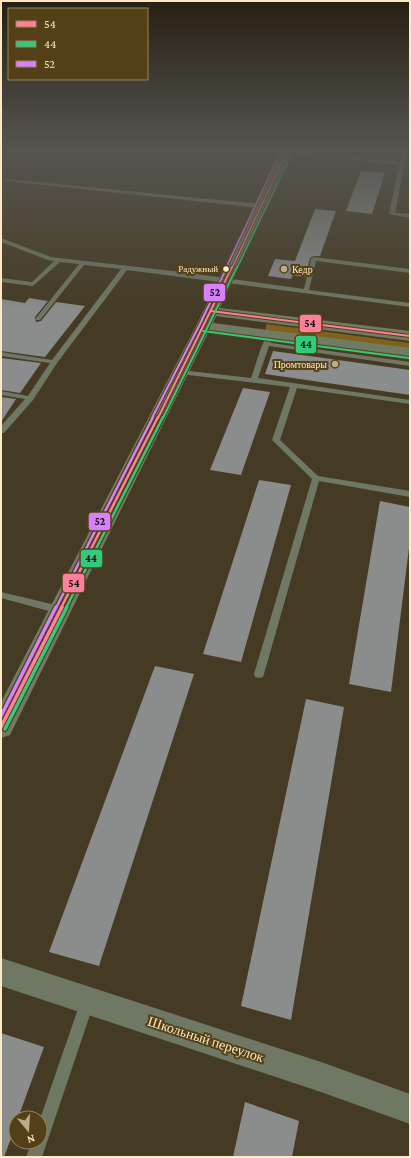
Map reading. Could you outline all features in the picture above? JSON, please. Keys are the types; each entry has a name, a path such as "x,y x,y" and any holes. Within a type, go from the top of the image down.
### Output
{"street":[{"path":"1,727 208,318 262,203"},
{"path":"208,318 410,336"},
{"path":"208,318 268,339 410,353"},
{"name":"Школьный переулок","path":"1,972 321,1077 410,1110"}],"lane":[{"path":"232,203 261,206"},
{"path":"394,203 392,214 410,216"},
{"path":"1,240 50,259 226,280 410,305"},
{"path":"306,291 314,259 410,271"},
{"path":"1,280 33,284 59,260"},
{"path":"38,320 82,264"},
{"path":"2,429 30,398 54,362 125,268"},
{"path":"254,380 268,339 410,364"},
{"path":"1,354 54,362"},
{"path":"180,372 254,380 410,402"},
{"path":"294,386 276,440 316,478 410,494"},
{"path":"1,393 30,398"},
{"path":"259,674 316,478"},
{"path":"1,595 60,610"},
{"path":"48,1118 88,1000"}],"shaded area":[{"path":"267,324 410,343 410,350 265,331"}],"building":[{"path":"349,203 375,203 372,214 346,211"},
{"path":"315,209 336,211 320,256 310,258 305,277 293,275 291,279 268,276 275,259 295,261"},
{"path":"29,298 48,301 35,317 36,322 41,321 56,302 85,306 45,357 1,351 1,299 25,303"},
{"path":"273,351 410,370 410,395 265,374"},
{"path":"1,358 41,363 20,393 1,390"},
{"path":"243,388 270,392 241,475 210,470"},
{"path":"1,397 16,399 1,422"},
{"path":"259,480 291,485 241,662 203,654"},
{"path":"380,501 410,507 410,540 391,692 349,684"},
{"path":"155,666 194,674 99,966 49,952"},
{"path":"306,699 344,707 291,1020 241,1006"},
{"path":"1,1033 44,1047 21,1110 8,1110 8,1146 4,1157 1,1157"},
{"path":"245,1102 299,1121 292,1157 233,1157"}],"transit line":[{"name":"52","path":"1,716 200,324 257,203"},
{"name":"54","path":"1,727 204,326 262,203"},
{"name":"44","path":"5,729 208,328 268,203"},
{"name":"54","path":"211,311 410,336"},
{"name":"44","path":"203,331 409,358"}],"place":[{"name":"Радужный","path":"226,269"},
{"name":"Кедр","path":"284,269"},
{"name":"Промтовары","path":"335,364"}]}
